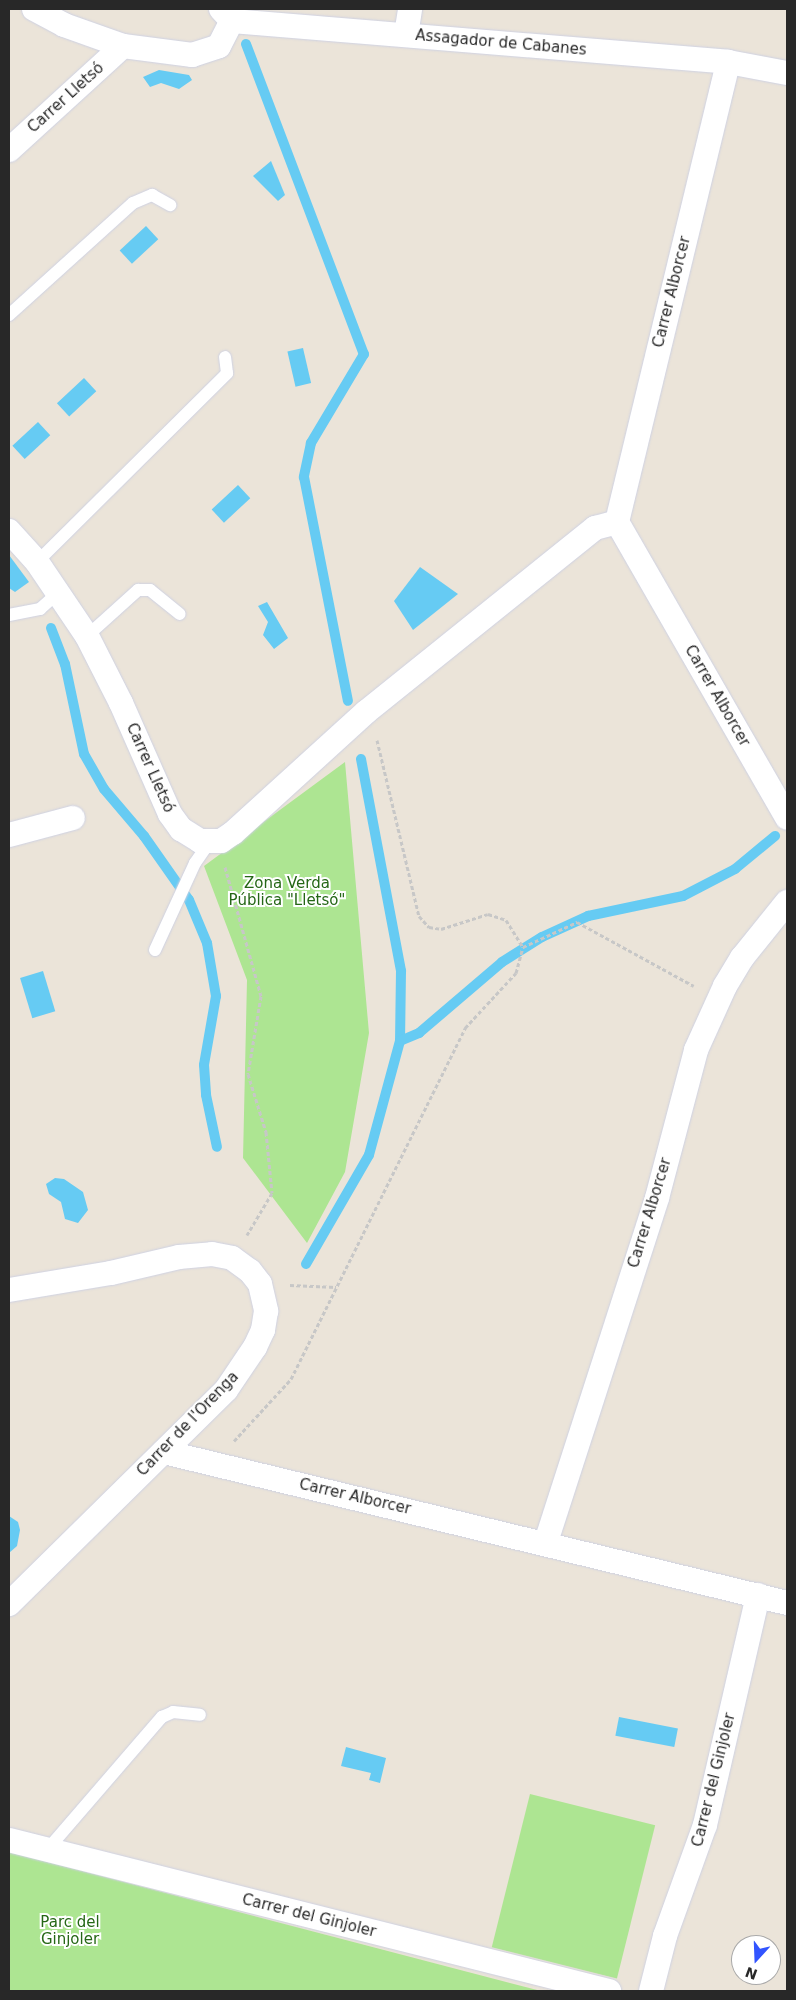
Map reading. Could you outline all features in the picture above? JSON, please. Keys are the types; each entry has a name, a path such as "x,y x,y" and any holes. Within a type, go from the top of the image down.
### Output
{"street":[{"path":"34,9 64,25 123,46 192,55 219,46 226,15"},
{"path":"406,36 410,9"},
{"name":"Assagador de Cabanes","path":"226,15 406,36 728,62 787,73"},
{"name":"Carrer Lletsó","path":"9,150 123,46"},
{"name":"Carrer Alborcer","path":"728,62 617,522 786,811"},
{"path":"209,843 221,841 233,833 366,712 595,528 617,522"},
{"name":"Carrer Lletsó","path":"9,531 37,562 87,636 122,703 170,814 181,829 209,843"},
{"path":"9,835 72,818"},
{"name":"Carrer Alborcer","path":"546,1542 656,1198 696,1050 718,999 746,951 787,902"},
{"path":"9,1290 111,1274 179,1257 212,1254 232,1258 250,1271 260,1284"},
{"name":"Carrer de l'Orenga","path":"9,1604 226,1390 250,1356 263,1330 266,1311 260,1284"},
{"name":"Carrer Alborcer","path":"164,1452 546,1542 787,1603"},
{"name":"Carrer del Ginjoler","path":"651,1991 665,1936 705,1825 758,1595"},
{"name":"Carrer del Ginjoler","path":"9,1840 608,1991"}],"lane":[{"path":"9,315 133,203 152,195 170,205"},
{"path":"37,562 227,373 225,357"},
{"path":"87,636 138,590 150,590 180,614"},
{"path":"9,615 40,609 58,593"},
{"path":"155,950 195,863 209,843"},
{"path":"48,1850 162,1717 173,1712 200,1715"}],"path":[{"path":"213,1464 291,1379 465,1028 516,974 523,947 506,920 488,914 441,929 428,927 419,916 377,739 366,712"},
{"path":"209,843 223,860 262,996 248,1074 266,1132 272,1193 232,1258"},
{"path":"523,947 577,922 718,999"},
{"path":"260,1284 336,1287"}],"green space":[{"name":"Zona Verda Pública \"Lletsó\"","path":"345,762 369,1033 345,1172 307,1243 243,1158 247,980 204,866"},
{"path":"530,1794 655,1825 617,1979 492,1947"},
{"name":"Parc del Ginjoler","path":"9,1852 541,1991 9,1991"}],"water":[{"path":"159,70 189,75 192,80 179,89 161,83 150,87 143,77"},
{"path":"271,161 285,195 278,201 253,176"},
{"path":"146,226 158,239 132,264 120,251"},
{"path":"303,348 311,383 296,387 287,352"},
{"path":"84,378 96,391 69,416 57,403"},
{"path":"38,422 50,435 25,459 12,446"},
{"path":"238,485 250,498 224,523 212,510"},
{"path":"9,555 29,582 15,592 9,588"},
{"path":"420,567 458,594 413,630 394,601"},
{"path":"267,602 288,638 274,649 263,635 268,622 258,606"},
{"path":"43,971 55,1011 32,1018 20,978"},
{"path":"55,1178 64,1179 83,1192 88,1210 78,1223 65,1219 61,1202 49,1194 46,1184"},
{"path":"9,1516 18,1522 20,1530 17,1546 9,1553"},
{"path":"619,1717 678,1728 674,1747 615,1736"},
{"path":"346,1747 386,1758 380,1783 369,1780 371,1773 341,1766"}],"waterway":[{"path":"246,44 364,354 311,443 304,477 348,701"},
{"path":"51,628 65,664 84,754 104,789 144,836 189,900 207,943 216,996 204,1065 206,1095 217,1147"},
{"path":"361,759 401,971 400,1041"},
{"path":"306,1264 369,1155 400,1041 419,1033 502,962 542,937 588,916 683,896 735,869 775,836"}]}
